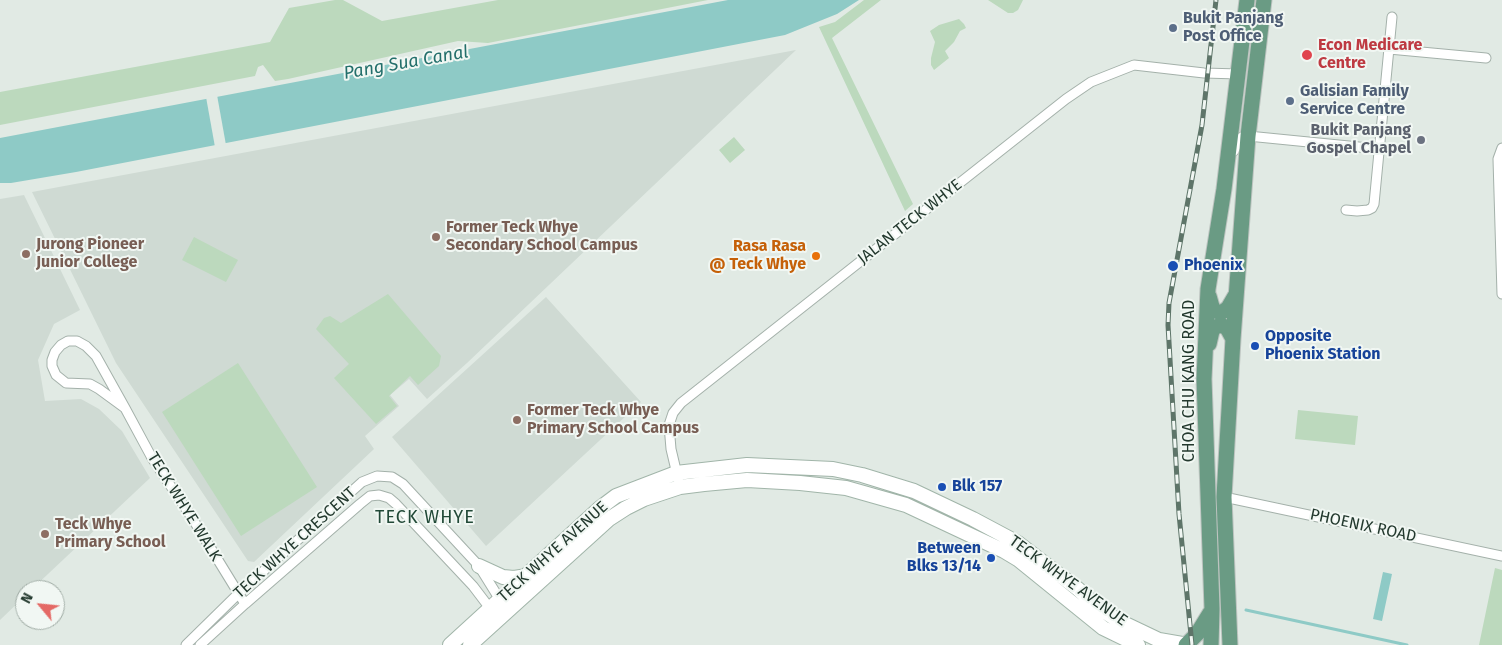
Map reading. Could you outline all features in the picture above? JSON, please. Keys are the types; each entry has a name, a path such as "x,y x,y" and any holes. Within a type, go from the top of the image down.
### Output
{"main road":[{"name":"CHOA CHU KANG ROAD","path":"1211,645 1212,609 1204,379 1208,289 1226,174 1247,0"},
{"path":"1224,645 1230,645 1224,497 1233,339 1248,136 1264,0"},
{"path":"1208,289 1213,310 1216,313 1221,313 1228,308 1236,292"},
{"path":"1205,352 1215,327 1220,325 1226,328 1233,339"},
{"name":"TECK WHYE AVENUE","path":"470,645 527,576 600,508 616,496 676,472 747,465 833,469 914,491 1018,543 1078,589 1095,605 1117,620 1160,640 1187,645"},
{"name":"TECK WHYE AVENUE","path":"450,645 499,609 609,519 626,508 644,499 680,487 747,480 846,488 906,506 1004,551 1026,565 1103,628 1138,645"},
{"path":"479,566 503,577 527,576"},
{"path":"1187,645 1204,626 1212,609"}],"street":[{"path":"1346,210 1357,211 1372,208 1374,204 1392,17"},
{"path":"1389,50 1486,58"},
{"name":"JALAN TECK WHYE","path":"680,487 671,449 669,425 673,413 681,403 1066,98 1092,82 1134,65 1239,74"},
{"path":"1226,174 1238,141 1242,137 1248,136 1379,149"},
{"path":"1502,148 1498,159 1502,294"},
{"name":"TECK WHYE WALK","path":"126,408 90,384 66,383 56,375 52,366 52,360 55,352 61,345 68,341 77,341 86,346 96,356 126,408 152,458 245,604"},
{"name":"TECK WHYE CRESCENT","path":"186,645 238,594 362,482 377,476 386,475 403,484 479,566 490,582 499,609"},
{"name":"TECK WHYE CRESCENT","path":"200,645 370,496 380,495 389,498 396,504 473,586 499,609"},
{"name":"PHOENIX ROAD","path":"1224,497 1502,556"}],"shaded area":[{"path":"796,50 427,399 409,379 390,395 399,406 365,436 374,449 254,562 248,561 116,363 32,192"},
{"name":"Teck Whye Primary School","path":"24,195 80,310 54,324 38,360 45,401 81,399 99,409 122,431 150,478 42,580 15,580 15,606 0,620 0,199"},
{"name":"Former Teck Whye Primary School Campus","path":"546,297 641,402 486,546 392,437"}],"green space":[{"path":"343,0 382,21 498,0 708,0 488,43 458,41 275,81 263,65 258,67 255,76 0,125 0,92 270,42 289,8"},
{"path":"864,0 881,0 832,38 913,204 905,211 819,27 835,22"},
{"path":"988,0 1023,0 1018,10 1008,13"},
{"path":"959,19 966,28 960,31 954,42 945,51 949,58 934,70 931,65 931,58 935,42 930,31 939,25"},
{"path":"734,137 745,150 730,163 719,150"},
{"path":"194,237 238,260 226,282 182,260"},
{"path":"388,294 441,356 439,366 418,385 410,376 389,396 397,406 376,424 334,378 349,364 316,329 324,318 330,316 341,323"},
{"path":"238,363 317,487 241,536 162,412"},
{"path":"1298,410 1358,416 1355,445 1295,439"},
{"path":"1495,568 1502,570 1502,645 1479,645"}],"water":[{"name":"Pang Sua Canal","path":"728,0 859,0 837,14 785,35 76,172 11,183 0,183 0,138"},
{"path":"1383,572 1392,574 1382,621 1373,619"}],"pier":[{"path":"217,95 226,145 215,147 206,97"}],"waterway":[{"path":"1246,610 1407,645"}],"railway":[{"path":"1192,645 1179,514 1168,325 1169,303 1202,125 1216,0"}],"place":[{"name":"Bukit Panjang Post Office","path":"1173,28"},
{"name":"Econ Medicare Centre","path":"1307,55"},
{"name":"Galisian Family Service Centre","path":"1290,101"},
{"name":"Bukit Panjang Gospel Chapel","path":"1421,140"},
{"name":"Former Teck Whye Secondary School Campus","path":"436,237"},
{"name":"Jurong Pioneer Junior College","path":"26,254"},
{"name":"Rasa Rasa @ Teck Whye","path":"816,256"},
{"name":"Phoenix","path":"1173,266"},
{"name":"Opposite Phoenix Station","path":"1255,346"},
{"name":"Former Teck Whye Primary School Campus","path":"517,420"},
{"name":"Blk 157","path":"942,487"},
{"name":"Teck Whye Primary School","path":"45,534"},
{"name":"Between Blks 13/14","path":"991,558"}],"district":[{"name":"TECK WHYE","path":"425,518"}]}
